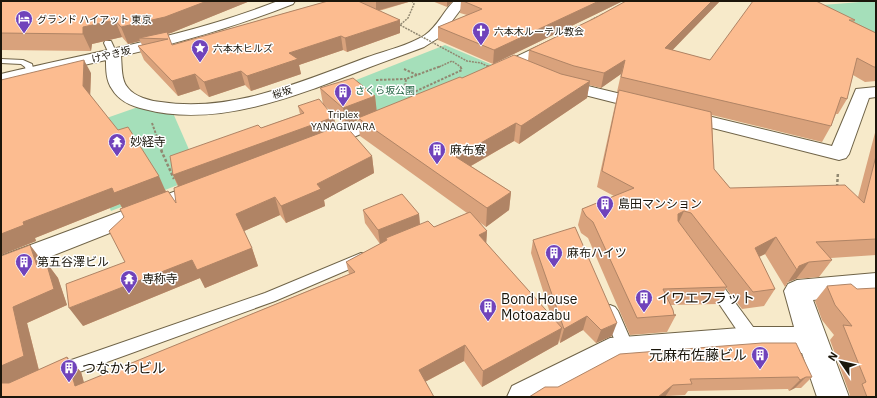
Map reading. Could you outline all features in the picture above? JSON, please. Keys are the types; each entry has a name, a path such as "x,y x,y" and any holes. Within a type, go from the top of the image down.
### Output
{"street":[{"name":"けやき坂","path":"1,79 30,72 110,48 194,33 289,1"},
{"name":"桜坂","path":"110,48 121,91 134,100 161,108 181,110 230,107 255,101 344,72 430,38 446,22 455,6 461,1"},
{"path":"488,72 512,64 574,34"},
{"path":"512,64 565,86 839,154 862,93 876,92"},
{"path":"309,148 409,106"},
{"path":"1,266 220,181"},
{"path":"833,397 812,340 797,292 876,283"},
{"path":"523,397 610,351 753,340 812,340"}],"lane":[{"path":"1,60 23,62 28,66 30,72"},
{"path":"45,378 64,369 270,297 378,251"},
{"path":"704,271 753,340"},
{"path":"603,295 627,350"}],"path":[{"path":"400,25 408,18 414,4 412,1"},
{"path":"396,22 467,61 481,63 488,72"},
{"path":"409,106 415,96 405,87 406,79 452,61 461,66 462,70 412,93"},
{"path":"134,100 131,106 150,116 156,138 169,173 184,195"},
{"path":"837,190 839,154"}],"green space":[{"path":"873,1 876,1 876,43 797,7"},
{"name":"さくら坂公園","path":"445,45 495,66 370,118 341,86"},
{"path":"141,106 173,113 194,161 183,183 111,211 75,129"}],"building":[{"path":"1,1 207,1 165,17 121,27 115,20 83,27 83,34 1,33"},
{"path":"328,1 358,1 400,20 345,38 341,36 289,53 298,59 247,76 241,71 204,82 195,74 172,81 138,46 168,39 139,38 167,32 172,45"},
{"path":"463,1 599,1 494,50 438,27 482,9"},
{"path":"626,1 712,1 665,48 710,60 753,1 816,1 855,20 849,20 876,33 876,67 857,58 847,99 841,97 831,126 621,77 625,60 604,73 574,66 529,50"},
{"path":"514,55 561,74 590,81 521,126 516,123 456,157 511,192 487,208 358,118 460,77 462,78"},
{"path":"84,60 83,86 118,130 128,127 159,176 114,193 112,188 23,222 24,225 1,234 1,80"},
{"path":"353,78 375,96 343,108 320,88"},
{"path":"619,90 711,112 714,169 730,188 845,185 864,203 876,156 876,239 816,242 832,260 809,262 799,266 797,270 776,237 755,248 775,289 753,292 691,213 684,211 678,214 678,221 727,287 663,289 674,315 676,315 637,318 593,222 586,216 582,209 634,188 602,171"},
{"path":"319,99 334,117 173,175 170,156 258,125 261,128 304,113 298,106"},
{"path":"344,124 372,156 317,184 321,189 281,206 275,197 236,214 252,248 197,270 192,260 69,308 66,284 125,262 109,231 124,217 120,209 168,191 176,203 174,188"},
{"path":"402,194 419,214 378,230 363,210"},
{"path":"470,212 487,231 479,235 562,328 483,371 465,345 419,370 434,397 1,397 1,383 9,383 67,357 75,386 355,272 346,262 387,240 386,238 428,221 434,227"},
{"path":"575,227 617,323 601,330 587,316 564,329 533,240"},
{"path":"30,245 37,266 46,262 54,289 13,307 24,356 1,366 1,256"},
{"path":"851,284 857,289 876,288 876,397 867,397 862,384 866,382 843,325 852,326 835,305 827,286"},
{"path":"762,343 796,343 812,377 806,377 800,380 798,377 690,379 692,384 673,385 658,397 529,397 545,387 558,387 620,354"}],"place":[{"name":"グランド ハイアット 東京","path":"24,34"},
{"name":"六本木ルーテル教会","path":"481,46"},
{"name":"六本木ヒルズ","path":"200,63"},
{"name":"Triplex YANAGIWARA","path":"343,107"},
{"name":"妙経寺","path":"117,157"},
{"name":"麻布寮","path":"437,165"},
{"name":"島田マンション","path":"605,219"},
{"name":"麻布ハイツ","path":"554,268"},
{"name":"第五谷澤ビル","path":"24,277"},
{"name":"専称寺","path":"129,294"},
{"name":"イワエフラット","path":"644,313"},
{"name":"Bond House Motoazabu","path":"488,322"},
{"name":"元麻布佐藤ビル","path":"760,370"},
{"name":"つなかわビル","path":"69,383"}]}
